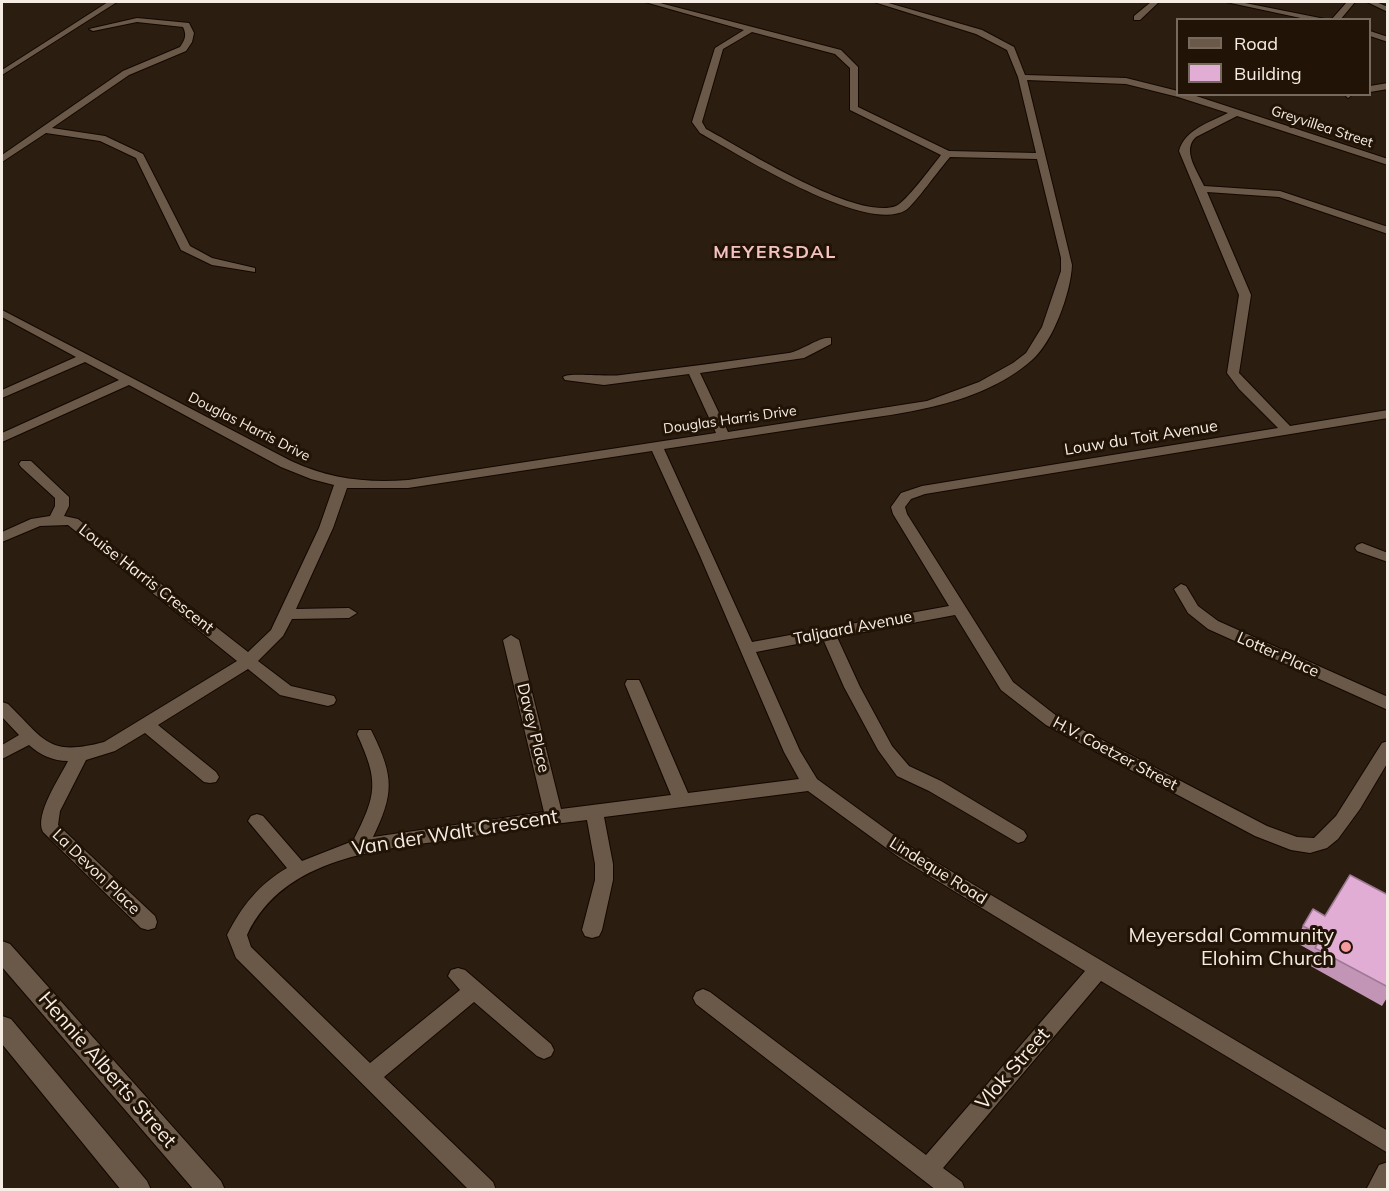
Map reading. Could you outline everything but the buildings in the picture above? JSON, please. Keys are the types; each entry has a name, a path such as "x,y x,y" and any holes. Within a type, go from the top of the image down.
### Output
{"street":[{"path":"2,73 113,2"},
{"path":"649,2 825,47 843,55 854,67 853,108 947,154 1041,156"},
{"name":"Douglas Harris Drive","path":"2,313 301,472 340,484 384,486 408,484 936,403 975,388 1026,359 1038,345 1067,272 1066,258 1022,77 1014,54 999,41 951,22 878,2"},
{"path":"1137,18 1155,2"},
{"path":"1230,2 1306,18"},
{"path":"1337,18 1351,2"},
{"path":"1371,2 1388,10"},
{"path":"2,159 126,73 179,51 188,42 190,30 186,25 141,21 93,29 74,29"},
{"path":"753,28 718,48 697,122 703,131 839,202 876,212 902,208 947,154"},
{"name":"Greyvillea Street","path":"1022,77 1126,81 1176,94"},
{"path":"1371,89 1388,86"},
{"name":"Greyvillea Street","path":"1184,96 1388,162"},
{"path":"1235,112 1193,135 1185,144 1185,154 1245,295 1233,373 1288,431"},
{"path":"44,130 102,138 140,156 185,248 196,256 210,261 251,270"},
{"path":"1201,189 1280,194 1388,231"},
{"path":"569,377 604,381 693,370 804,354 827,341"},
{"path":"2,394 85,358"},
{"path":"693,370 724,436"},
{"path":"2,438 128,381"},
{"name":"Louw du Toit Avenue","path":"902,500 922,490 1388,414"},
{"name":"Lindeque Road","path":"656,446 792,752 811,784 906,853 1388,1143"},
{"path":"2,538 37,521 56,519 62,506 62,497 26,464"},
{"path":"2,708 31,736 52,752 80,755 109,747 250,660 271,640 287,614 326,528 340,484"},
{"name":"H.V. Coetzer Street","path":"902,500 898,507 900,514 1007,686 1052,721 1261,831 1293,843 1312,846 1324,842 1337,829 1388,747"},
{"name":"Louise Harris Crescent","path":"56,519 73,522 250,660 286,691 328,700"},
{"path":"1362,548 1388,558"},
{"name":"Lotter Place","path":"1180,589 1193,609 1213,625 1388,704"},
{"name":"Taljaard Avenue","path":"747,648 958,609"},
{"path":"287,614 349,613"},
{"path":"828,633 852,687 886,750 903,771 935,786 1018,836"},
{"name":"Davey Place","path":"511,640 554,817"},
{"path":"633,684 682,800"},
{"path":"146,725 210,777"},
{"path":"360,846 381,803 384,787 380,764 365,734"},
{"path":"2,753 31,736"},
{"name":"La Devon Place","path":"80,755 51,811 49,827 148,922"},
{"name":"Van der Walt Crescent","path":"485,1190 243,952 237,935 244,916 253,904 300,871 329,855 360,846 554,817 811,784"},
{"path":"592,930 604,880 604,864 594,812"},
{"path":"257,821 300,871"},
{"name":"Hennie Alberts Street","path":"2,951 213,1190"},
{"name":"Vlok Street","path":"928,1169 1099,969"},
{"path":"458,976 544,1050"},
{"path":"370,1077 474,990"},
{"path":"703,998 954,1190"},
{"path":"2,1027 138,1190"},
{"path":"1379,1190 1388,1174"}],"place":[{"name":"Meyersdal Community Elohim Church","path":"1346,947"}],"district":[{"name":"MEYERSDAL","path":"775,253"}]}
